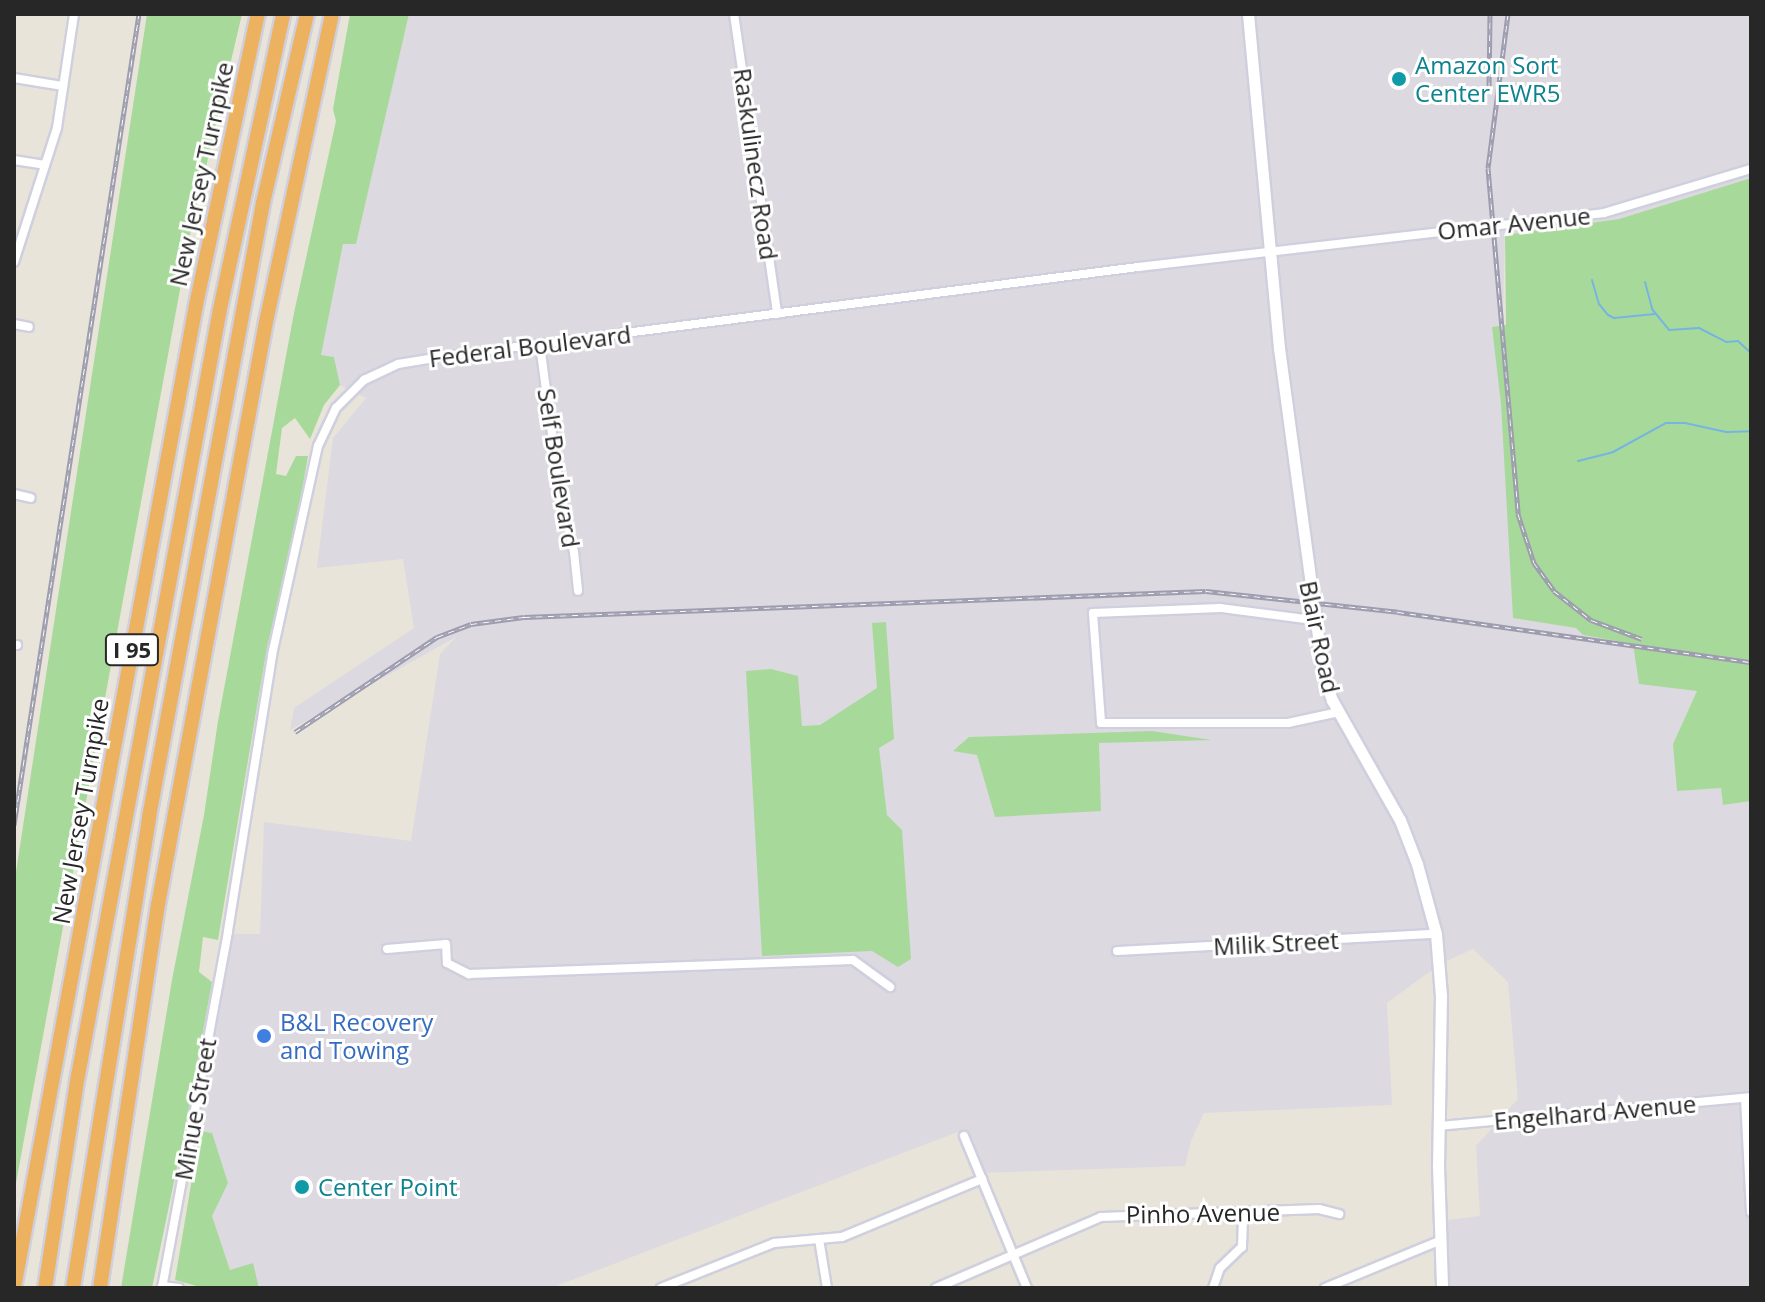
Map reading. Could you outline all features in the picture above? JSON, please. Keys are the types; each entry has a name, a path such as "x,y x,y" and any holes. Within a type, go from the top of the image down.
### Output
{"highway":[{"name":"New Jersey Turnpike","path":"14,1288 196,305 258,14"},
{"name":"New Jersey Turnpike","path":"45,1288 78,1076 215,339 283,14"},
{"name":"I 95","path":"73,1288 143,848 263,203 307,14"},
{"path":"100,1288 158,905 280,250 332,14"}],"street":[{"path":"14,262 16,245 57,128 74,14"},
{"name":"Raskulinecz Road","path":"734,14 777,314"},
{"name":"Blair Road","path":"1248,14 1279,348 1313,620 1322,668 1339,712 1400,820 1421,875 1436,934 1441,996 1439,1241 1442,1288"},
{"path":"14,78 63,86"},
{"path":"14,160 45,165"},
{"name":"Omar Avenue","path":"1271,251 1613,211 1751,169"},
{"name":"Federal Boulevard","path":"228,931 272,655 325,427 353,389 387,368 411,361 1271,251"},
{"path":"14,324 29,327"},
{"name":"Self Boulevard","path":"540,345 560,493 574,552 578,591"},
{"path":"14,494 31,498"},
{"path":"1313,620 1220,608 1093,613 1101,723 1288,723 1339,712"},
{"name":"Minue Street","path":"162,1287 228,931"},
{"name":"Milik Street","path":"1117,951 1436,934"},
{"path":"387,949 446,944 447,963 469,974 853,960 890,987"},
{"path":"1748,1098 1751,1212"},
{"name":"Engelhard Avenue","path":"1439,1126 1748,1098"},
{"path":"964,1136 1027,1288"},
{"path":"661,1288 774,1243 842,1237 982,1179"},
{"name":"Pinho Avenue","path":"937,1288 1101,1217 1319,1209 1339,1214"},
{"path":"1213,1288 1220,1268 1242,1247 1243,1214"},
{"path":"819,1239 827,1288"},
{"path":"1325,1288 1439,1241"},
{"path":"162,1287 179,1288"}],"shaded area":[{"path":"409,14 1751,14 1751,178 1619,219 1505,235 1501,404 1583,635 1633,644 1697,691 1673,744 1722,788 1724,805 1751,801 1751,1288 1443,1288 1439,1221 1480,1216 1476,1146 1518,1099 1508,982 1473,949 1440,964 1387,1003 1392,1105 1204,1113 1191,1141 1185,1166 978,1173 960,1131 551,1288 259,1288 260,1285 230,1270 212,1216 212,1133 190,1130 224,934 260,934 264,822 411,841 440,654 456,637 290,730 294,708 414,628 403,559 317,568 333,438 366,398 340,385 334,357 320,355 343,244 356,243"}],"green space":[{"path":"147,14 242,14 190,235 14,1194 14,885"},
{"path":"350,14 409,14 356,244 343,244 321,355 334,357 340,385 324,405 310,439 295,418 282,428 276,474 286,476 296,456 308,456 294,535 267,647 218,940 203,937 199,972 212,982 186,1124 152,1288 121,1288 218,721 294,313 336,121 333,109"},
{"path":"1751,178 1751,801 1723,805 1721,788 1677,791 1673,744 1697,691 1639,684 1633,644 1583,635 1576,628 1513,618 1501,404 1492,327 1506,325 1505,235 1619,219"},
{"path":"886,622 894,739 879,748 887,815 902,830 911,959 898,967 872,951 762,956 746,671 771,669 798,676 802,726 820,725 877,688 872,623"},
{"path":"1152,731 1212,740 1099,743 1101,811 995,817 977,755 953,751 969,737"},
{"path":"200,1131 212,1133 228,1183 212,1216 230,1270 253,1263 259,1288 204,1288 175,1280"}],"waterway":[{"path":"1592,280 1599,304 1608,315 1614,318 1655,314"},
{"path":"1645,282 1652,309 1669,330 1699,328 1727,342 1738,341 1751,353"},
{"path":"1578,461 1613,452 1666,423 1685,423 1726,432 1751,431"}],"railway":[{"path":"14,825 139,14"},
{"path":"1489,88 1490,14"},
{"path":"1508,14 1488,168 1518,514 1534,563 1554,591 1591,620 1642,639"},
{"path":"295,732 437,637 471,624 524,617 1206,591 1398,612 1751,662"}],"place":[{"name":"Amazon Sort Center EWR5","path":"1399,79"},
{"name":"B&L Recovery and Towing","path":"264,1036"},
{"name":"Center Point","path":"302,1187"}]}
